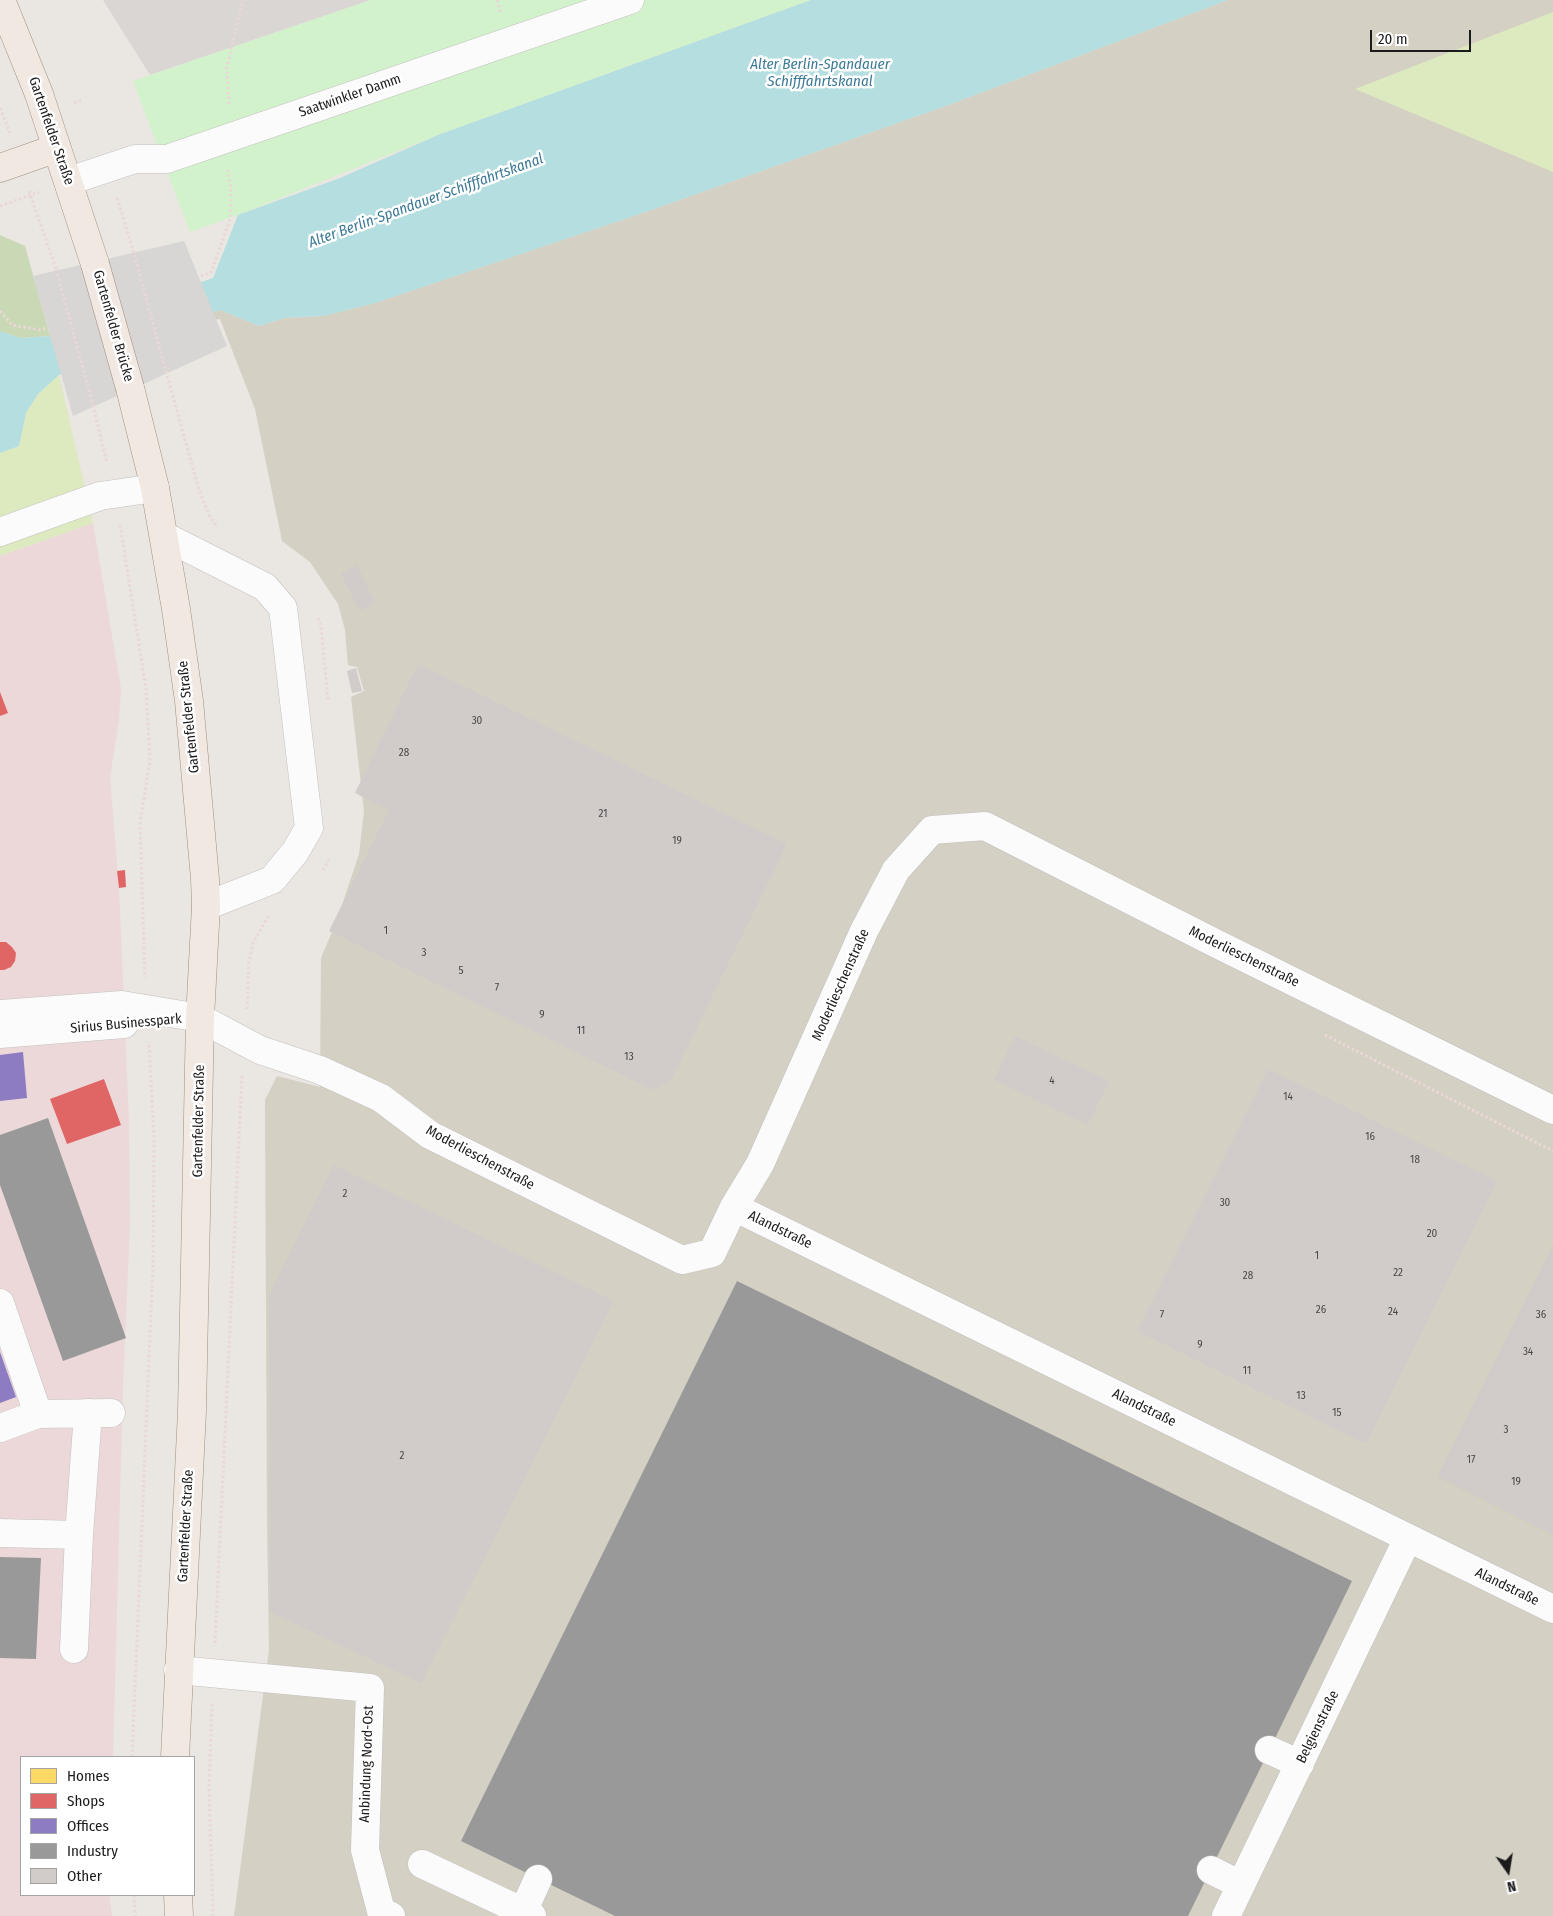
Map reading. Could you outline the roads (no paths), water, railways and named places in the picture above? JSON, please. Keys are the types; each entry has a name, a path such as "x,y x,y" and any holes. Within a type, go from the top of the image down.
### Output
{"main road":[{"name":"Gartenfelder Straße","path":"1,0 39,94 95,264"},
{"path":"0,168 57,148"},
{"name":"Gartenfelder Brücke","path":"95,264 130,388"},
{"name":"Gartenfelder Straße","path":"130,388 155,488 164,536 188,701 206,906 200,1018 192,1410 175,1756"},
{"path":"178,1896 179,1916"}],"street":[{"name":"Saatwinkler Damm","path":"69,181 135,159 166,159 630,0"},
{"path":"0,532 100,496 155,488"},
{"path":"164,536 265,588 283,608 308,828 295,852 272,880 206,906"},
{"name":"Moderlieschenstraße","path":"200,1018 260,1050 320,1070 381,1098 430,1135 682,1260 712,1254 734,1207 760,1164 864,931 896,870 932,830 985,826 1215,943 1553,1110"},
{"name":"Sirius Businesspark","path":"0,1014 122,1005 147,1016"},
{"name":"Sirius Businesspark","path":"0,1034 147,1016 200,1018"},
{"name":"Alandstraße","path":"734,1207 1553,1609"},
{"path":"0,1303 38,1414"},
{"path":"0,1428 38,1414 99,1413 79,1535 74,1649"},
{"path":"0,1533 79,1535"},
{"name":"Belgienstraße","path":"1226,1916 1408,1538"},
{"name":"Anbindung Nord-Ost","path":"178,1670 370,1688 365,1850 386,1913"},
{"path":"1270,1750 1300,1764"},
{"path":"422,1864 527,1914 538,1878"},
{"path":"1211,1870 1241,1886"}],"water":[{"name":"Alter Berlin-Spandauer Schifffahrtskanal","path":"811,0 1228,0 943,107 634,216 375,303 323,316 284,318 259,326 220,310 165,329 160,339 59,375 38,394 26,413 19,446 0,453 0,331 20,338 50,336 213,278 238,215 340,178 438,135"}]}
